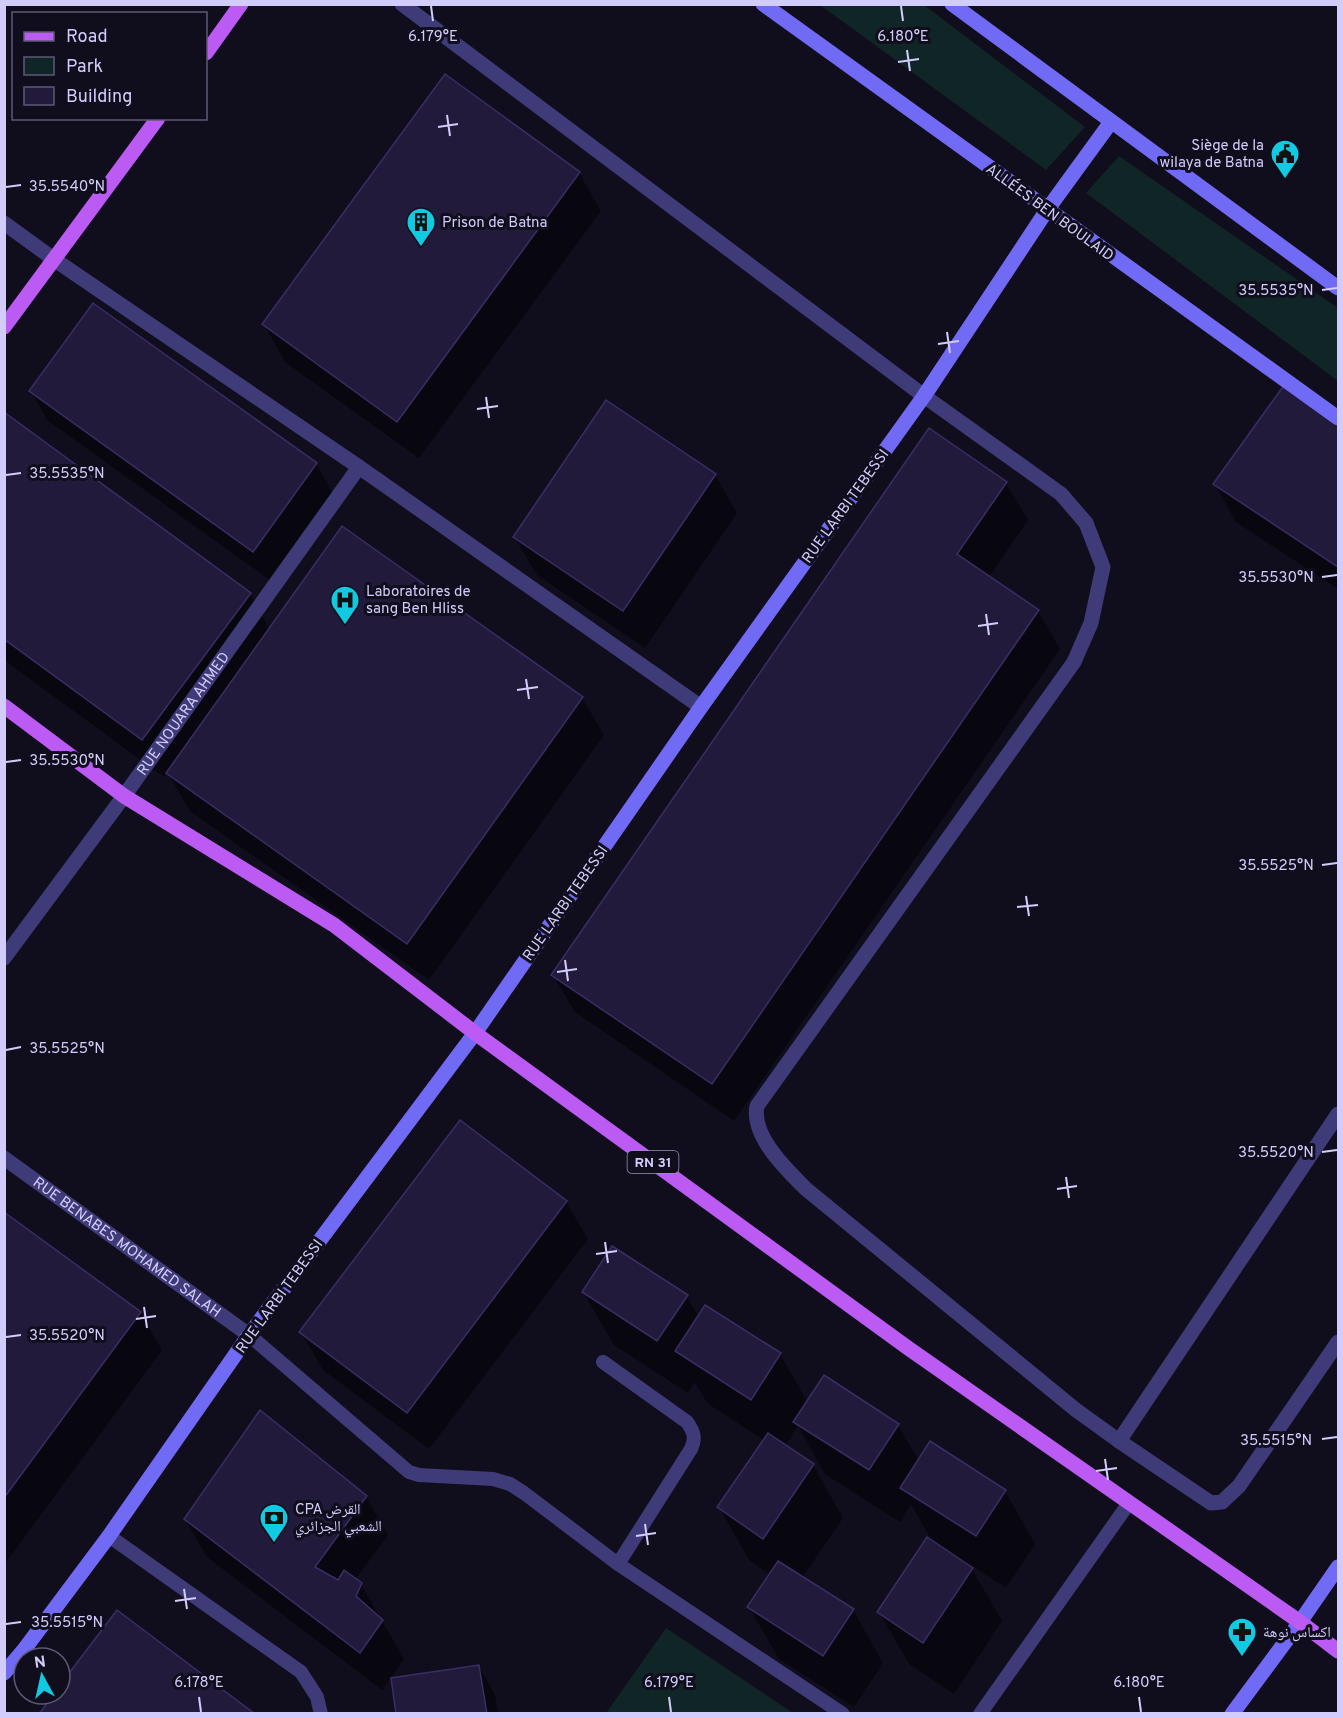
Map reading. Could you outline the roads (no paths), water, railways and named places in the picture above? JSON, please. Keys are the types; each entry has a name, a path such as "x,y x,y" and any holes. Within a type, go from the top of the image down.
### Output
{"main road":[{"path":"207,52 241,4"},
{"path":"4,327 157,120"},
{"name":"RN 31","path":"4,706 124,796 334,925 475,1032 918,1354 1300,1622 1338,1652"}],"street":[{"path":"402,4 924,396 1061,494 1086,523 1103,567 1091,623 1074,662 757,1106 755,1114 759,1126 773,1152 806,1189 1076,1410 1211,1503 1222,1502 1239,1486 1338,1342"},
{"name":"ALLÉES BEN BOULAID","path":"763,4 1338,418"},
{"path":"952,4 1338,288"},
{"name":"RUE LARBI TEBESSI","path":"4,1673 110,1536 249,1335 475,1032 701,707 924,396 1047,210 1111,122"},
{"path":"4,223 359,467 701,707"},
{"name":"RUE NOUARA AHMED","path":"4,958 124,796 359,467"},
{"path":"1119,1441 1338,1113"},
{"name":"RUE BENABES MOHAMED SALAH","path":"4,1158 249,1335"},
{"path":"1232,1713 1338,1567"}],"lane":[{"path":"249,1335 409,1472 419,1476 493,1479 510,1485 524,1493 618,1564 843,1713"},
{"path":"603,1362 687,1422 694,1436 691,1449 618,1564"},
{"path":"980,1713 1129,1503"},
{"path":"110,1536 301,1672 317,1697 321,1713"}],"place":[{"name":"Siège de la wilaya de Batna","path":"1285,180"},
{"name":"Prison de Batna","path":"421,248"},
{"name":"Laboratoires de sang Ben Hliss","path":"345,626"},
{"name":"CPA القرض الشعبي الجزائري","path":"274,1544"},
{"name":"اكساس نوهة","path":"1242,1658"}]}
